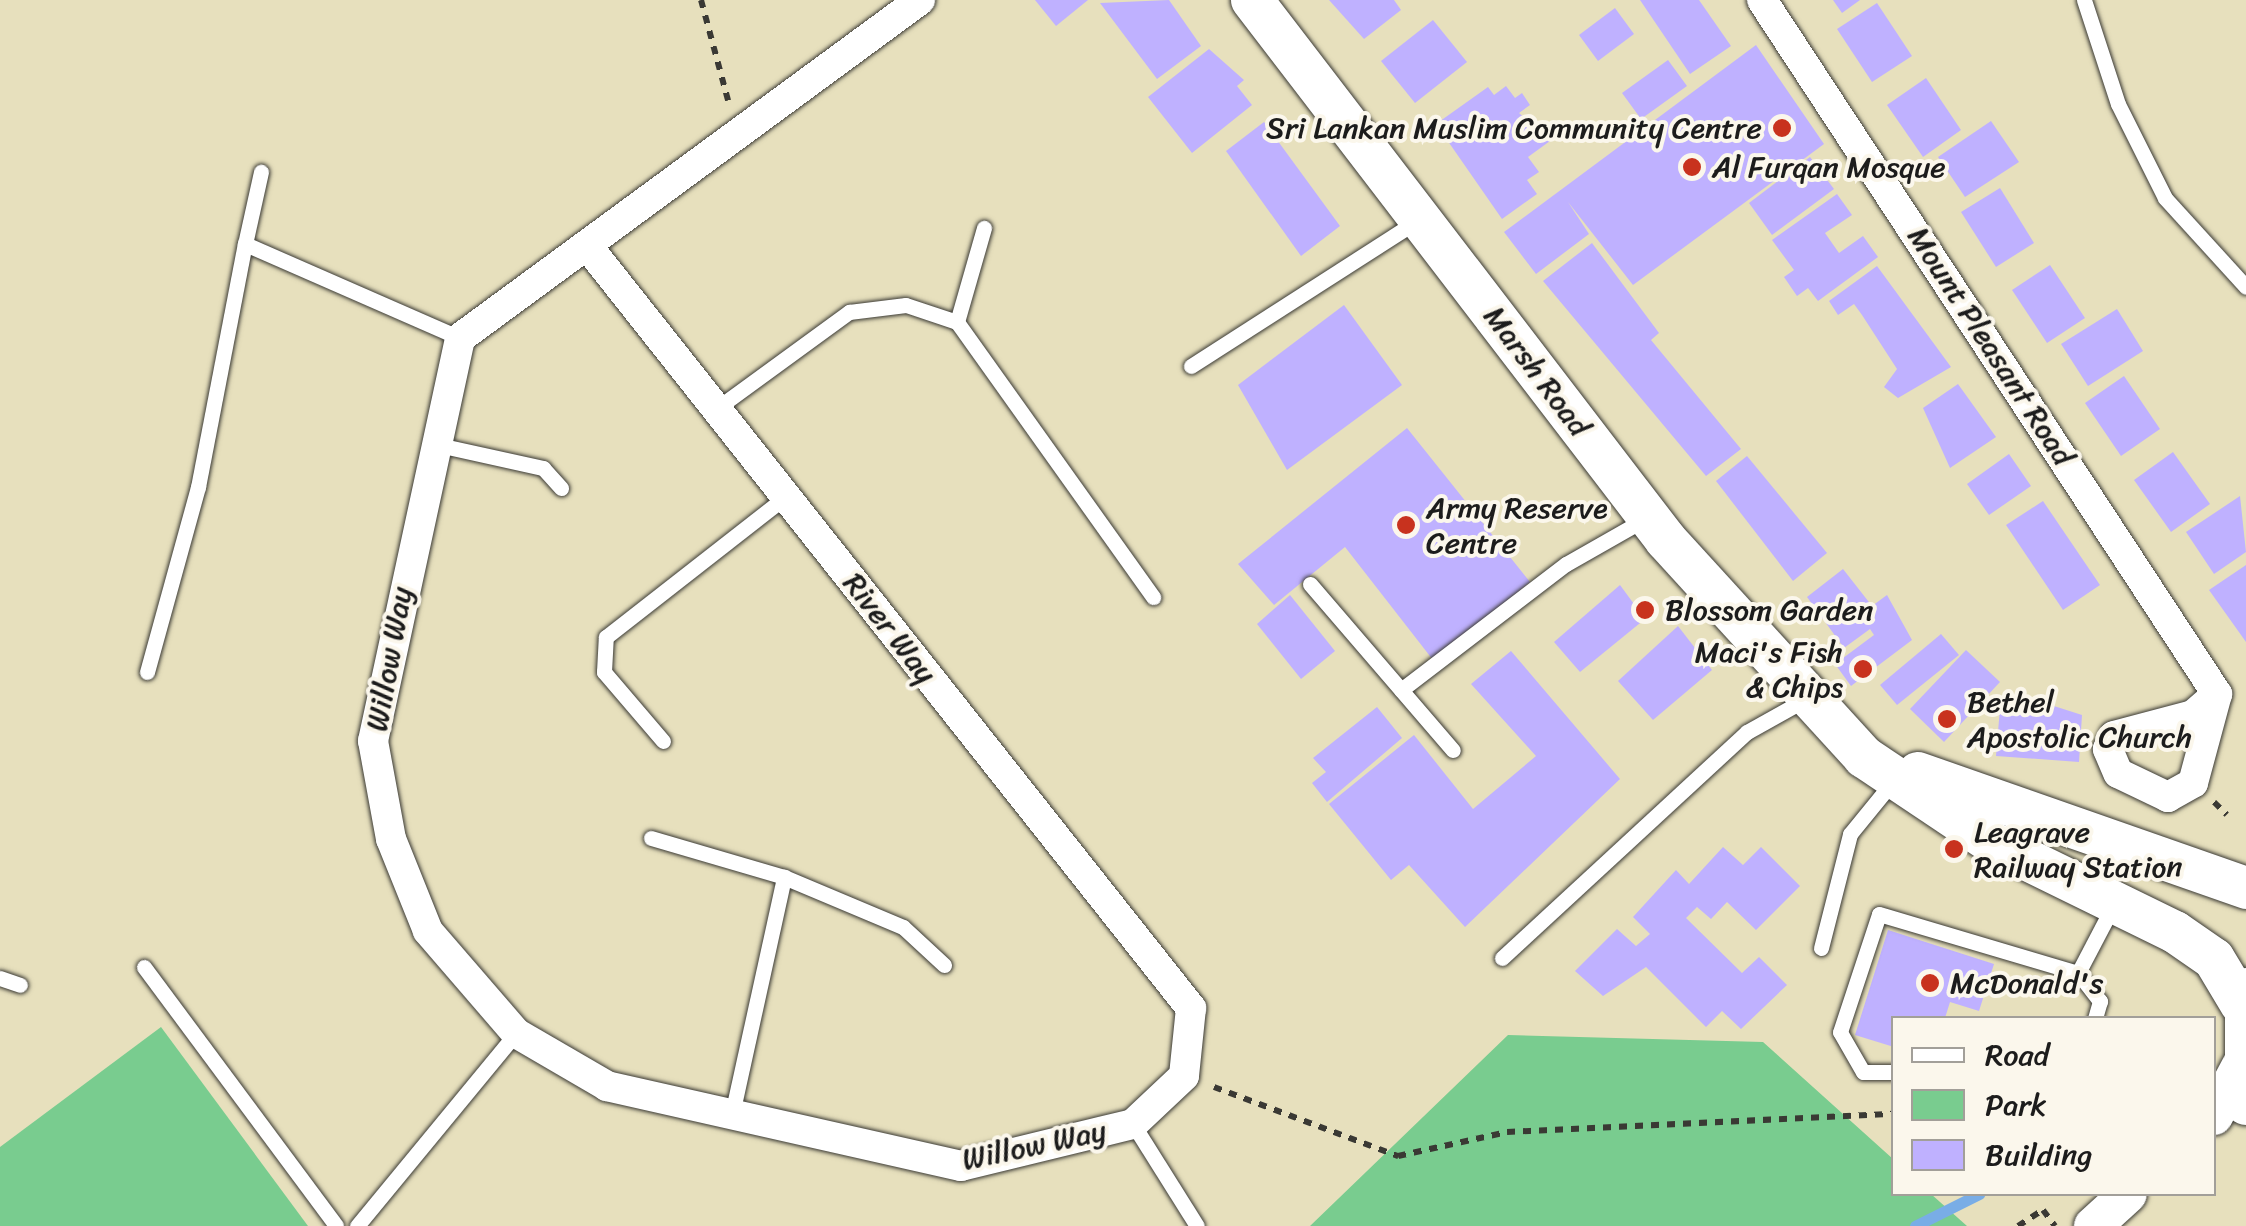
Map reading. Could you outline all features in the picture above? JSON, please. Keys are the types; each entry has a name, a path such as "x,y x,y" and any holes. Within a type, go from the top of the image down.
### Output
{"main road":[{"name":"Marsh Road","path":"1252,0 1648,517 1838,729 1894,780 1991,842 2116,902 2214,959 2243,996"},
{"name":"Marsh Road","path":"1838,729 1965,794 2246,888"},
{"path":"2243,996 2243,1086"}],"street":[{"name":"Mount Pleasant Road","path":"1762,0 2217,694"},
{"path":"460,338 589,248 912,2"},
{"name":"River Way","path":"589,248 1191,1008 1184,1076"},
{"name":"Willow Way","path":"460,338 434,444 373,741 392,839 428,931 516,1034 608,1086 961,1166 1133,1124 1184,1076"},
{"path":"2216,1114 2243,1086"},
{"path":"2093,1226 2126,1196"}],"lane":[{"path":"2084,0 2118,104 2165,198 2246,287"},
{"path":"146,672 198,487 261,172"},
{"path":"1191,366 1421,219"},
{"path":"957,322 984,228"},
{"path":"245,244 460,338"},
{"path":"716,409 849,312 906,305 957,322 1152,597"},
{"path":"434,444 543,468 561,488"},
{"path":"663,741 604,672 606,637 786,497"},
{"path":"1402,690 1566,564 1648,517"},
{"path":"1310,584 1452,750"},
{"path":"1502,958 1747,732 1810,697"},
{"path":"1821,948 1850,834 1894,780"},
{"path":"651,838 784,877 902,927 944,965"},
{"path":"732,1114 784,877"},
{"path":"2078,973 2099,918 2116,902"},
{"path":"1891,1072 1863,1072 1840,1032 1880,914 2078,973 2100,1001 2096,1016"},
{"path":"144,967 336,1226"},
{"path":"0,978 20,985"},
{"path":"357,1226 516,1034"},
{"path":"1133,1124 1197,1226"}],"path":[{"path":"701,0 738,135"},
{"path":"1184,1076 1398,1156 1507,1132 1891,1114"},
{"path":"2018,1226 2043,1210 2055,1226"}],"green space":[{"path":"161,1027 308,1226 0,1226 0,1147"},
{"path":"1508,1035 1763,1042 1891,1157 1891,1196 1933,1196 1967,1226 1310,1226"}],"building":[{"path":"1035,0 1088,0 1056,26"},
{"path":"1169,0 1201,46 1157,79 1100,3"},
{"path":"1329,0 1394,0 1401,10 1364,39"},
{"path":"1640,0 1699,0 1731,46 1690,74"},
{"path":"1833,0 1860,0 1842,13"},
{"path":"1877,3 1912,56 1872,82 1837,29"},
{"path":"1615,8 1634,34 1598,61 1579,35"},
{"path":"1433,20 1467,62 1415,103 1381,61"},
{"name":"Al Furqan Mosque","path":"1756,45 1824,144 1633,285 1568,202 1589,234 1536,274 1504,232"},
{"path":"1209,49 1244,80 1237,86 1252,105 1192,153 1148,97"},
{"path":"1668,60 1687,86 1641,119 1622,93"},
{"path":"1926,78 1961,130 1923,157 1887,105"},
{"path":"1506,86 1515,98 1522,93 1530,105 1519,113 1550,141 1528,157 1539,172 1527,180 1537,194 1502,219 1436,124 1488,87 1494,95"},
{"path":"1991,121 2019,162 1965,197 1938,157"},
{"path":"1264,122 1340,226 1301,256 1226,151"},
{"path":"1810,157 1834,189 1772,235 1749,203"},
{"path":"2000,188 2034,243 1996,267 1961,212"},
{"path":"1837,194 1852,215 1825,233 1839,253 1863,236 1878,257 1818,301 1808,288 1797,296 1784,277 1794,270 1772,240"},
{"path":"1592,243 1659,333 1651,340 1741,449 1706,476 1543,281"},
{"path":"2050,265 2085,318 2047,343 2012,290"},
{"path":"1877,266 1951,367 1898,398 1884,387 1897,369 1862,315 1854,304 1838,315 1829,301"},
{"path":"1344,305 1402,385 1287,470 1238,385"},
{"path":"2117,309 2143,351 2088,386 2061,344"},
{"path":"2124,376 2160,429 2121,456 2085,403"},
{"path":"1958,384 1996,437 1950,468 1923,408"},
{"name":"Army Reserve Centre","path":"1407,428 1530,582 1433,660 1345,547 1274,605 1238,564"},
{"path":"2173,452 2210,504 2171,532 2134,480"},
{"path":"2009,454 2031,486 1989,515 1967,484"},
{"path":"1747,456 1827,553 1793,581 1716,481"},
{"path":"2240,496 2246,552 2214,574 2186,532"},
{"path":"2043,501 2100,585 2063,610 2006,525"},
{"path":"2246,565 2246,642 2209,590"},
{"path":"1843,569 1872,606 1887,595 1912,640 1851,686 1835,664 1874,635 1870,629 1844,648 1807,597"},
{"path":"1620,585 1645,619 1580,672 1554,642"},
{"path":"1290,595 1335,651 1301,679 1257,624"},
{"path":"1678,626 1712,670 1653,720 1618,681"},
{"path":"1941,634 1959,655 1897,705 1880,685"},
{"path":"1966,650 2000,682 1944,742 1910,709"},
{"path":"1511,651 1620,779 1465,927 1409,865 1391,880 1329,804 1414,735 1473,809 1536,756 1471,684"},
{"path":"2029,698 2082,715 2079,762 1996,756 2000,708 2028,710"},
{"path":"1377,707 1402,738 1327,802 1312,783 1326,772 1313,758"},
{"path":"1723,847 1743,865 1761,847 1800,886 1756,930 1727,902 1711,919 1697,907 1686,918 1742,973 1759,957 1787,985 1741,1029 1722,1011 1706,1027 1646,967 1603,996 1575,971 1617,929 1636,946 1650,934 1633,917 1676,870 1689,884"},
{"name":"McDonald's","path":"1888,930 1994,964 1979,1011 1950,1002 1946,1016 1891,1016 1891,1046 1855,1035"}],"waterway":[{"path":"1915,1226 1975,1196"}],"place":[{"name":"Sri Lankan Muslim Community Centre","path":"1782,128"},
{"name":"Al Furqan Mosque","path":"1692,167"},
{"name":"Army Reserve Centre","path":"1406,525"},
{"name":"Blossom Garden","path":"1645,610"},
{"name":"Maci's Fish & Chips","path":"1863,669"},
{"name":"Bethel Apostolic Church","path":"1947,719"},
{"name":"Leagrave Railway Station","path":"1954,849"},
{"name":"McDonald's","path":"1930,983"}]}
